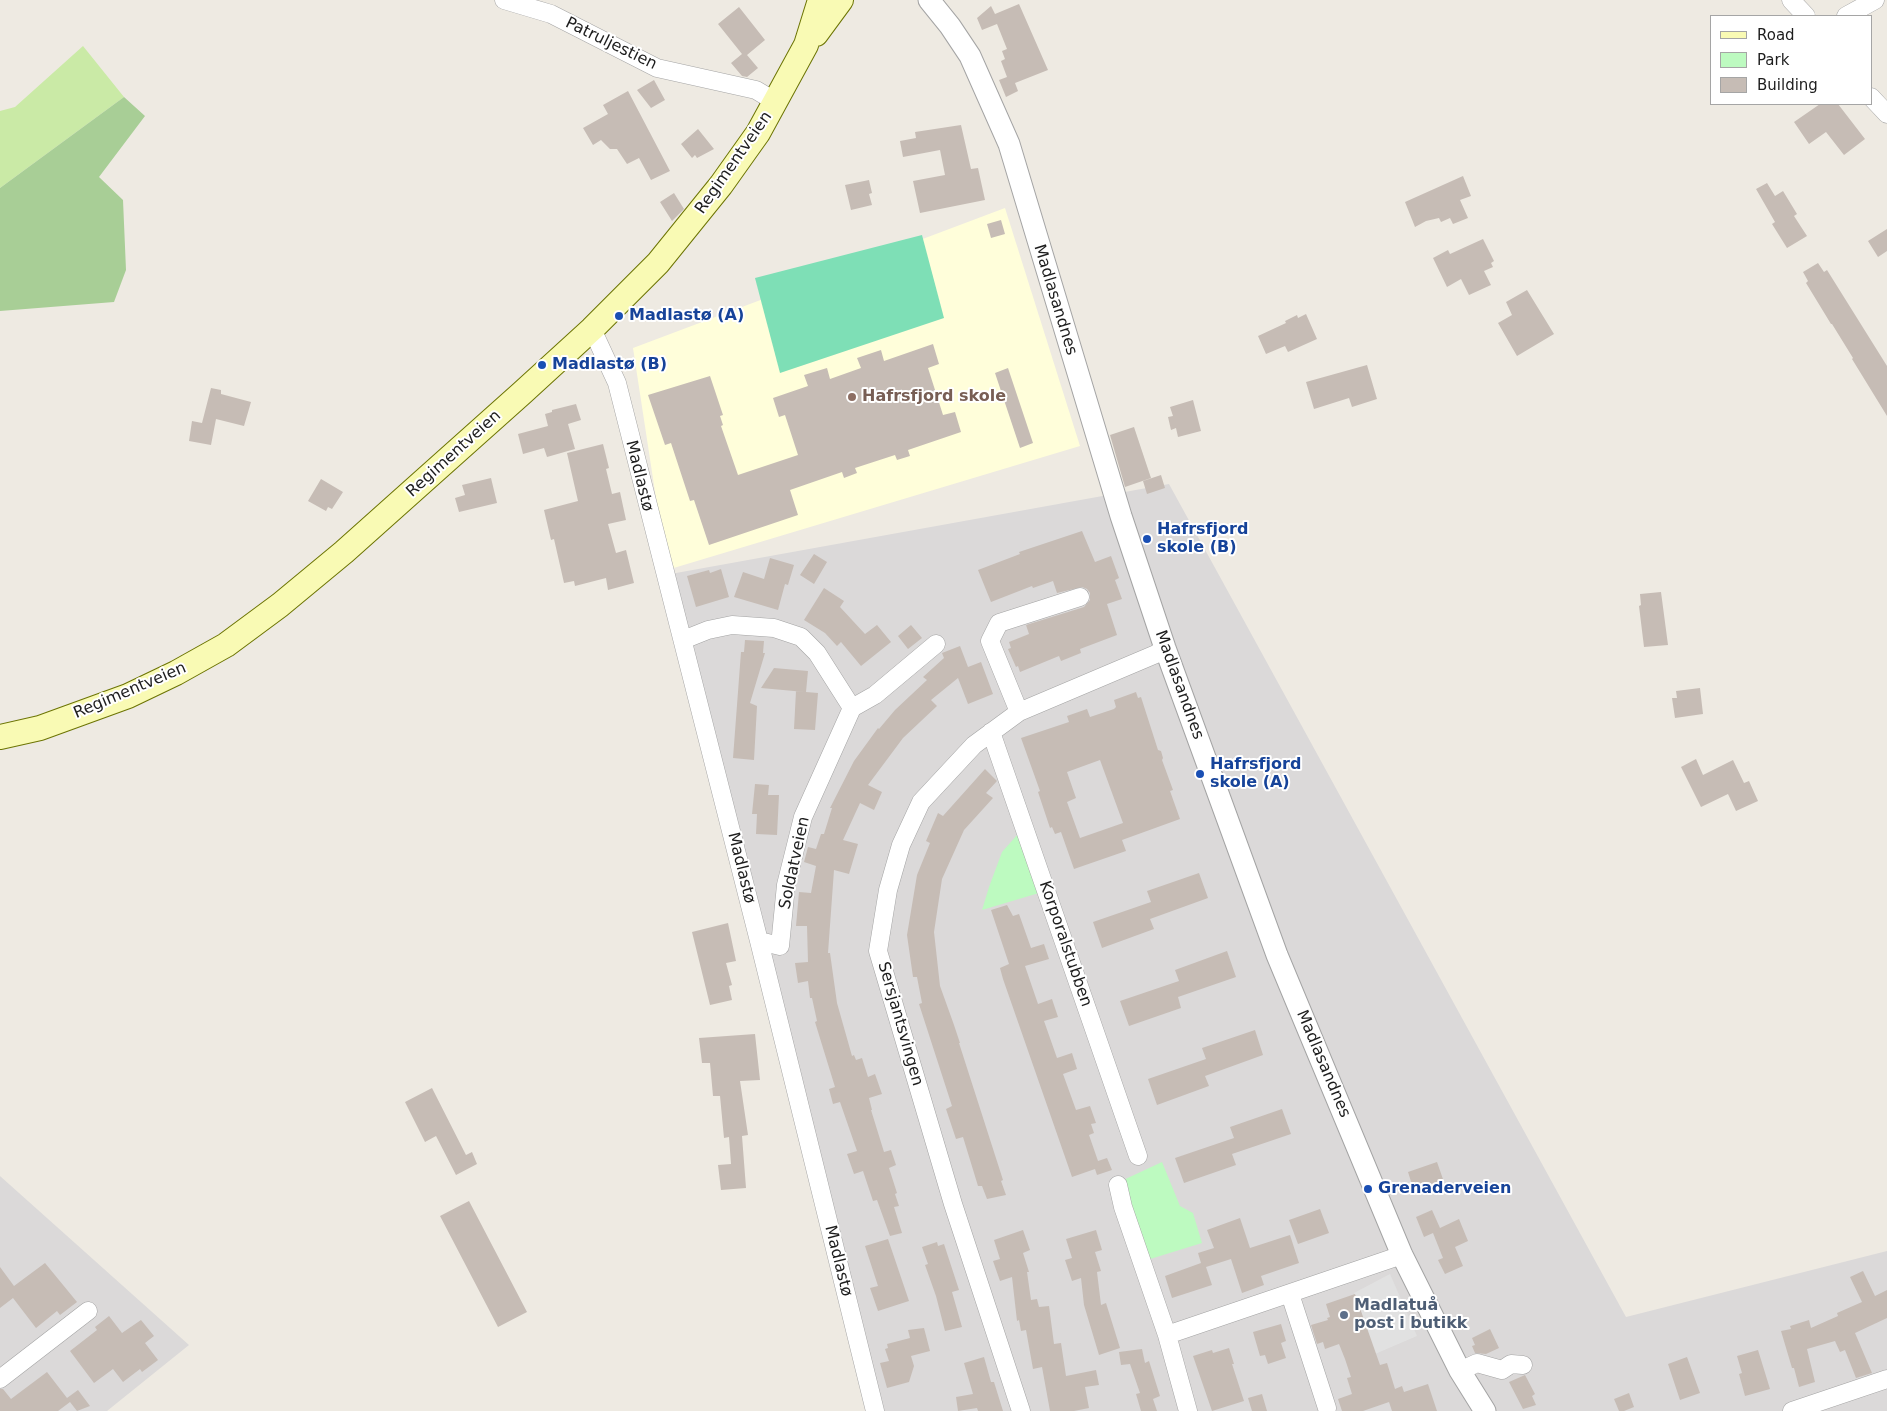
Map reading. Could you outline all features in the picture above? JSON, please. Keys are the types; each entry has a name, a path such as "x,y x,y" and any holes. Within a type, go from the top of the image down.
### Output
{"main road":[{"name":"Regimentveien","path":"806,45 820,0"},
{"name":"Regimentveien","path":"0,737 40,728 128,696 176,673 226,645 280,605 344,552 592,329 658,263 689,227 739,160 776,102 806,45 841,0"}],"street":[{"name":"Patruljestien","path":"504,0 551,14 657,68 756,90 776,102"},
{"path":"1791,0 1805,15"},
{"path":"1848,15 1876,0"},
{"name":"Madlasandnes","path":"929,1 950,26 970,56 1009,144 1121,516 1166,648 1277,955 1402,1255 1460,1371 1484,1411"},
{"path":"1872,98 1887,114"},
{"name":"Madlastø","path":"592,329 617,383 759,941 875,1411"},
{"path":"1019,712 990,641 1000,623 1080,596"},
{"path":"683,640 708,630 732,625 774,628 801,637 817,653 852,708 875,695 936,644"},
{"name":"Sersjantsvingen","path":"1021,1411 953,1204 878,951 888,890 901,844 921,802 974,745 1019,712 1156,654 1166,648"},
{"name":"Soldatveien","path":"759,941 780,946 786,886 803,816 852,708"},
{"name":"Korporalstubben","path":"991,732 1138,1156"},
{"path":"1118,1185 1123,1207 1167,1335 1188,1411"},
{"path":"1167,1335 1402,1255"},
{"path":"1290,1294 1327,1408"},
{"path":"0,1379 88,1310"},
{"path":"1460,1371 1477,1363 1502,1370 1511,1364 1523,1365"},
{"path":"1792,1411 1887,1379"}],"shaded area":[{"name":"Hafrsfjord skole","path":"1005,208 1080,446 667,570 633,348"},
{"path":"1169,484 1626,1317 1887,1251 1887,1411 879,1411 665,575"},
{"path":"0,1176 189,1345 107,1411 0,1411"},
{"path":"1390,1274 1417,1336 1375,1354 1354,1293"}],"green space":[{"path":"83,46 124,97 0,188 0,111 15,107"},
{"path":"124,97 145,116 99,177 123,200 126,270 114,302 0,311 0,188"},
{"path":"922,235 944,318 780,373 755,278"},
{"path":"1018,834 1039,893 982,910 1002,852"},
{"path":"1162,1162 1180,1206 1193,1213 1202,1243 1147,1260 1119,1182"}],"building":[{"path":"1019,4 1048,70 1015,83 1018,91 1006,97 999,80 1007,77 1001,61 1005,59 1002,51 1007,49 997,24 982,30 977,18 991,6 995,14"},
{"path":"739,7 765,40 747,55 758,68 747,77 742,76 731,63 742,54 718,24"},
{"path":"654,80 665,100 651,108 637,90"},
{"path":"628,91 670,171 651,180 639,158 627,164 617,149 610,149 601,140 593,145 583,128 608,114 603,105"},
{"path":"1819,105 1839,105 1865,139 1844,155 1826,132 1809,144 1794,122"},
{"path":"961,125 971,169 978,168 985,200 920,213 913,181 945,175 940,150 903,157 900,141 916,138 915,132"},
{"path":"698,129 714,149 697,158 695,155 692,158 681,144"},
{"path":"1463,176 1471,196 1460,200 1468,218 1453,224 1450,218 1441,222 1439,218 1426,221 1415,227 1405,202"},
{"path":"869,180 872,193 869,194 872,205 851,210 845,185"},
{"path":"1767,183 1775,196 1783,191 1797,214 1794,216 1807,236 1787,248 1772,224 1775,222 1756,189"},
{"path":"674,193 684,209 672,221 660,202"},
{"path":"1001,220 1005,234 991,238 987,224"},
{"path":"1887,229 1887,251 1878,257 1868,241"},
{"path":"1483,239 1494,261 1491,263 1493,267 1484,271 1491,285 1469,295 1461,279 1447,287 1433,258 1448,250 1450,254"},
{"path":"1818,263 1824,272 1827,270 1887,366 1887,416 1806,283 1808,281 1803,272"},
{"path":"1527,290 1554,334 1517,356 1498,323 1512,315 1506,302"},
{"path":"1306,314 1317,339 1288,352 1285,346 1266,354 1258,336 1286,323 1285,321 1297,315 1298,318"},
{"path":"933,344 939,364 928,368 943,415 955,412 961,432 908,450 910,456 897,460 895,455 855,468 857,473 844,478 842,472 790,490 798,515 709,545 694,500 690,501 671,443 665,445 648,395 710,376 723,415 720,416 723,425 721,426 738,475 798,455 785,415 779,417 773,398 808,386 804,375 827,368 830,379 861,368 857,358 881,350 884,361"},
{"path":"1367,365 1377,399 1352,407 1349,398 1314,409 1306,382"},
{"path":"1008,368 1033,443 1020,448 995,373"},
{"path":"211,388 221,390 221,394 251,402 244,426 216,419 211,445 189,441 192,421 202,423"},
{"path":"1193,400 1201,431 1178,437 1176,428 1171,430 1168,417 1173,416 1170,407"},
{"path":"576,404 581,420 568,424 575,449 547,457 544,448 523,454 518,434 548,426 545,414 552,412 552,410"},
{"path":"1134,427 1151,478 1125,487 1110,435"},
{"path":"603,444 609,468 606,469 612,494 620,492 626,520 608,524 616,553 626,550 634,583 608,590 606,578 575,586 574,581 564,583 554,539 551,540 544,510 578,501 567,453"},
{"path":"1161,475 1165,488 1147,494 1143,481"},
{"path":"491,478 497,503 459,512 455,498 465,495 462,485"},
{"path":"321,479 343,492 332,509 328,507 326,511 308,501"},
{"path":"1082,531 1095,562 1111,556 1119,578 1115,580 1122,599 1107,604 1117,635 1080,649 1081,653 1061,661 1059,656 1020,672 1008,649 1011,648 1009,642 1029,634 1026,625 1084,607 1090,600 1090,593 1082,587 1057,593 1053,581 1033,588 1032,586 991,602 978,570 1020,554 1019,552"},
{"path":"814,554 827,562 814,584 800,575"},
{"path":"770,558 794,565 788,585 785,584 778,610 734,597 743,572 764,579"},
{"path":"721,569 729,597 696,607 687,576 709,570 710,573"},
{"path":"824,588 844,601 840,607 865,634 877,625 891,642 861,666 841,642 837,646 825,633 804,620"},
{"path":"1661,592 1668,645 1644,647 1639,606 1641,605 1640,594"},
{"path":"911,625 922,638 908,649 898,636"},
{"path":"745,640 764,641 763,653 765,653 750,703 757,706 754,760 733,758 741,652 744,652"},
{"path":"960,646 968,667 981,662 993,694 968,704 958,678 931,700 937,706 903,738 868,785 882,792 874,810 860,803 843,840 858,844 849,874 834,870 828,953 830,953 837,1003 852,1056 854,1055 856,1060 862,1058 868,1077 875,1074 882,1094 869,1098 884,1152 891,1150 896,1165 889,1168 897,1193 895,1194 899,1206 894,1207 902,1233 890,1236 877,1200 873,1201 863,1171 854,1174 847,1154 857,1151 840,1102 833,1104 829,1089 835,1087 815,1022 817,1021 812,998 810,998 808,981 798,983 795,963 808,962 807,926 796,926 799,892 811,893 816,866 804,862 808,847 816,849 821,834 824,834 832,808 830,808 854,761 878,728 927,680 923,677 944,658 942,653"},
{"path":"774,668 808,671 806,692 818,693 815,730 794,729 796,691 761,688"},
{"path":"1700,688 1703,714 1675,718 1672,698 1677,698 1676,691"},
{"path":"1136,692 1138,698 1141,697 1158,750 1161,751 1162,760 1173,790 1170,791 1180,819 1122,840 1126,851 1074,869 1061,832 1055,834 1052,827 1050,828 1038,792 1040,791 1021,738 1069,722 1067,716 1087,709 1090,717 1114,709 1116,707 1114,700","holes":["1100,760 1123,823 1080,838 1067,802 1076,798 1067,772"]},
{"path":"1696,759 1703,775 1733,760 1744,783 1749,781 1758,801 1736,811 1728,794 1701,807 1681,767"},
{"path":"985,769 997,781 986,793 993,798 964,830 942,879 934,932 940,986 960,1043 1006,1195 987,1199 982,1186 978,1186 963,1137 956,1139 946,1109 952,1106 919,1004 922,1003 917,977 913,977 907,935 917,875 930,843 926,841 938,813 943,816"},
{"path":"755,784 769,785 768,795 779,795 777,835 756,834 757,814 752,814"},
{"path":"1199,873 1208,898 1150,919 1154,929 1102,948 1093,922 1151,902 1147,891"},
{"path":"1007,905 1013,916 1019,914 1031,948 1044,944 1049,959 1025,966 1038,1004 1052,999 1058,1017 1044,1021 1057,1058 1072,1053 1077,1069 1063,1074 1076,1110 1090,1106 1096,1123 1091,1124 1094,1133 1089,1135 1098,1161 1107,1158 1112,1170 1097,1175 1095,1169 1072,1177 1000,968 1009,964 991,910"},
{"path":"728,923 736,961 726,963 732,985 729,986 732,1000 710,1005 692,932"},
{"path":"1227,951 1236,977 1178,997 1181,1008 1129,1026 1120,1001 1179,981 1175,970"},
{"path":"1255,1030 1263,1055 1205,1076 1209,1086 1157,1105 1148,1079 1206,1059 1202,1048"},
{"path":"755,1034 760,1080 740,1081 748,1135 742,1136 746,1188 721,1190 718,1165 731,1164 729,1137 724,1138 720,1096 713,1096 710,1063 702,1063 699,1038"},
{"path":"432,1088 466,1155 472,1152 477,1164 456,1175 436,1136 425,1142 405,1102"},
{"path":"1282,1109 1291,1134 1232,1154 1236,1165 1184,1183 1175,1158 1234,1138 1230,1127"},
{"path":"1437,1162 1444,1182 1414,1191 1408,1172"},
{"path":"469,1201 527,1312 498,1327 440,1216"},
{"path":"1320,1209 1329,1233 1298,1244 1289,1220"},
{"path":"1432,1210 1440,1228 1459,1219 1468,1241 1455,1247 1463,1266 1445,1274 1438,1260 1443,1258 1433,1233 1424,1237 1416,1217"},
{"path":"1240,1218 1250,1248 1290,1235 1299,1263 1261,1276 1264,1285 1242,1293 1231,1259 1206,1267 1212,1285 1172,1298 1165,1276 1201,1263 1198,1253 1214,1248 1207,1230"},
{"path":"1023,1230 1030,1250 1023,1253 1029,1272 1027,1272 1031,1300 1037,1299 1039,1307 1049,1306 1054,1344 1061,1343 1066,1376 1096,1370 1099,1385 1085,1387 1089,1408 1074,1411 1050,1411 1042,1367 1033,1369 1026,1330 1021,1331 1019,1320 1017,1321 1012,1277 1000,1281 993,1261 1000,1259 994,1240"},
{"path":"1096,1230 1102,1250 1095,1252 1101,1271 1097,1272 1101,1305 1106,1303 1120,1348 1099,1355 1084,1305 1081,1278 1072,1281 1065,1260 1072,1258 1066,1239"},
{"path":"888,1239 909,1301 878,1311 870,1288 878,1286 865,1246"},
{"path":"937,1242 938,1246 944,1244 959,1290 952,1292 962,1327 945,1331 936,1296 925,1265 928,1264 922,1247"},
{"path":"45,1263 77,1302 60,1315 57,1311 36,1328 13,1298 0,1308 0,1267 14,1286"},
{"path":"1863,1271 1875,1296 1887,1290 1887,1318 1855,1333 1872,1373 1856,1378 1845,1350 1840,1352 1835,1341 1807,1349 1815,1382 1799,1387 1781,1331 1791,1329 1790,1326 1809,1320 1811,1328 1838,1316 1837,1313 1862,1302 1850,1277"},
{"path":"1355,1294 1380,1365 1387,1363 1395,1389 1402,1386 1404,1392 1428,1384 1437,1411 1392,1411 1389,1402 1363,1411 1342,1411 1338,1399 1352,1394 1347,1378 1351,1377 1345,1359 1339,1344 1325,1349 1323,1342 1317,1344 1311,1325 1328,1320 1327,1318 1330,1317 1326,1304"},
{"path":"109,1316 122,1333 141,1320 154,1336 145,1343 158,1360 142,1372 140,1369 123,1382 113,1369 94,1383 70,1351 97,1330 95,1327"},
{"path":"1281,1324 1286,1341 1281,1343 1286,1358 1268,1364 1265,1355 1260,1356 1253,1332"},
{"path":"924,1328 930,1351 911,1356 914,1366 909,1382 887,1388 880,1363 889,1361 885,1349 888,1348 887,1344 910,1338 908,1330"},
{"path":"1490,1329 1499,1348 1486,1354 1475,1353 1472,1346 1475,1345 1472,1338"},
{"path":"1229,1348 1244,1401 1212,1411 1193,1356 1212,1350 1213,1353"},
{"path":"1142,1349 1145,1363 1149,1361 1160,1396 1153,1399 1157,1411 1141,1411 1136,1394 1140,1393 1130,1364 1121,1365 1119,1352"},
{"path":"1758,1350 1770,1389 1745,1396 1739,1374 1742,1373 1737,1356"},
{"path":"984,1357 991,1382 994,1382 1003,1411 978,1411 977,1408 958,1411 956,1397 973,1394 964,1363"},
{"path":"1687,1357 1700,1393 1680,1400 1668,1364"},
{"path":"47,1372 67,1398 78,1390 90,1406 77,1411 70,1402 58,1411 0,1411 0,1389 3,1389 11,1399"},
{"path":"1525,1375 1535,1394 1532,1396 1536,1405 1523,1409 1509,1382"},
{"path":"1629,1393 1634,1407 1619,1411 1614,1399"},
{"path":"1262,1394 1267,1411 1252,1411 1248,1398"}],"place":[{"name":"Madlastø (A)","path":"619,316"},
{"name":"Madlastø (B)","path":"542,365"},
{"name":"Hafrsfjord skole","path":"852,397"},
{"name":"Hafrsfjord skole (B)","path":"1147,539"},
{"name":"Hafrsfjord skole (A)","path":"1200,774"},
{"name":"Grenaderveien","path":"1368,1189"},
{"name":"Madlatuå post i butikk","path":"1344,1315"}]}
